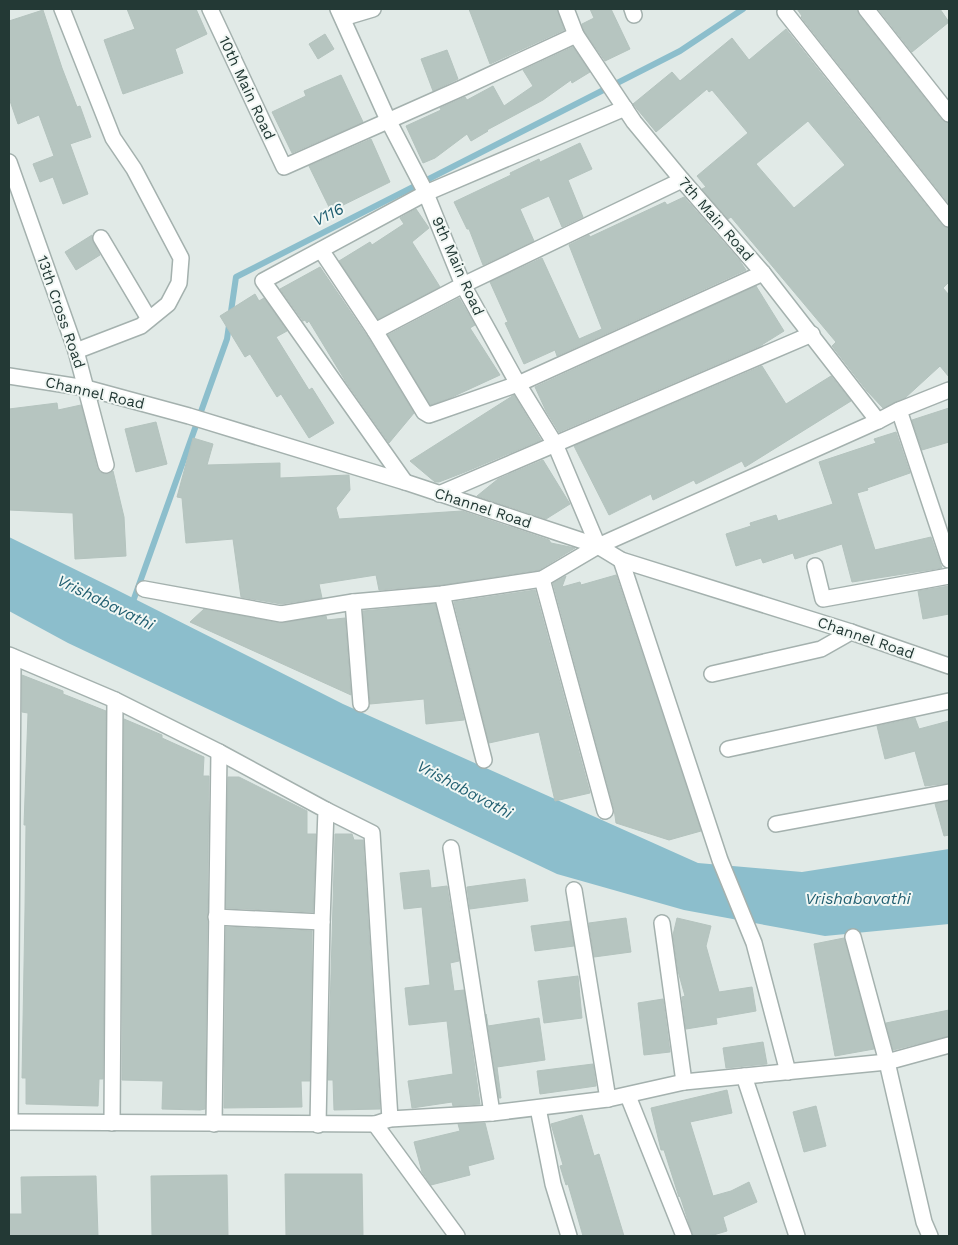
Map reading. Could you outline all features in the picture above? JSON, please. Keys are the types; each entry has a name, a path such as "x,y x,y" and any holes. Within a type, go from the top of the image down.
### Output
{"street":[{"path":"62,9 114,138 134,169 181,258 179,283 168,304 141,326 76,352"},
{"name":"10th Main Road","path":"210,9 284,167 388,120"},
{"path":"340,14 373,9"},
{"name":"7th Main Road","path":"566,9 576,35 634,122 763,272 878,421"},
{"path":"866,9 949,114"},
{"path":"785,12 949,219"},
{"name":"9th Main Road","path":"340,14 388,120 426,192 464,285 518,384 554,444 598,546"},
{"path":"388,120 576,35"},
{"path":"405,482 263,281 426,192 623,105"},
{"name":"13th Cross Road","path":"9,162 76,352 106,465"},
{"path":"375,330 682,180"},
{"path":"101,238 150,320"},
{"path":"322,250 375,330 424,412 429,415 518,384 763,272"},
{"path":"439,494 812,334"},
{"name":"Channel Road","path":"9,376 86,388 189,416 405,482 598,546 622,560 851,632 949,666"},
{"path":"144,589 281,614 353,602 442,594 542,580 598,546 899,410 949,390"},
{"path":"899,410 949,560"},
{"path":"622,560 720,860 754,943 788,1072"},
{"path":"815,566 823,599 949,576"},
{"path":"542,580 605,811"},
{"path":"442,594 484,760"},
{"path":"353,602 361,704"},
{"path":"712,674 821,649 851,632"},
{"path":"390,1119 372,832 115,700 11,656 9,1122 375,1124 390,1119 492,1113 608,1099 684,1082 887,1062 949,1046"},
{"path":"112,1123 115,700"},
{"path":"728,748 949,701"},
{"path":"214,1124 219,752"},
{"path":"776,824 949,792"},
{"path":"318,1125 326,810"},
{"path":"450,848 492,1113"},
{"path":"574,890 608,1099"},
{"path":"216,918 322,922"},
{"path":"662,924 684,1082"},
{"path":"853,937 887,1062 924,1222 930,1236"},
{"path":"744,1076 797,1236"},
{"path":"628,1096 684,1236"},
{"path":"538,1108 553,1184 570,1236"},
{"path":"375,1124 457,1236"}],"water":[{"name":"Vrishabavathi","path":"9,537 343,704 698,863 802,872 949,849 949,924 825,936 684,910 557,874 68,643 9,611"}],"building":[{"path":"127,9 196,9 207,34 175,49 183,73 123,94 104,40 135,29"},
{"path":"469,9 557,9 564,30 490,64"},
{"path":"590,9 611,9 630,49 605,61 584,31 582,24 594,18"},
{"path":"797,9 857,9 859,15 942,120 949,123 949,204 801,17"},
{"path":"878,9 940,9 949,22 912,52"},
{"path":"43,10 62,68 77,107 80,106 91,137 70,144 88,194 63,204 53,177 40,182 33,164 54,156 39,115 18,124 9,98 9,21"},
{"path":"786,29 942,225 949,228 949,282 943,288 949,295 949,377 940,366 905,398 883,408 867,391 832,346 836,342 731,217 728,219 702,189 706,187 697,176 748,133 712,90 709,92 707,89 656,132 633,104 672,72 680,81 732,38 749,60","holes":["808,121 845,165 794,208 756,164"]},
{"path":"325,34 334,49 318,59 309,44"},
{"path":"573,47 590,72 572,83 571,80 543,100 487,130 471,141 467,134 435,158 423,163 406,126 441,110 440,108 465,97 467,100 493,86 504,106 533,86 523,70"},
{"path":"447,50 458,79 433,91 421,59"},
{"path":"341,75 363,122 292,153 272,112 306,96 304,91"},
{"path":"371,139 390,182 331,211 309,166"},
{"path":"580,143 592,169 568,180 583,217 562,227 549,196 520,209 534,241 483,265 469,229 467,229 454,202 511,175 510,173 539,159 540,162"},
{"path":"684,197 746,270 557,356 555,350 524,364 505,323 508,322 490,282 542,258 579,339 602,329 569,245 665,202 667,205"},
{"path":"416,209 429,228 412,242 440,287 378,319 339,261 370,242 372,245 404,224 400,218"},
{"path":"92,235 93,242 100,255 76,270 65,252"},
{"path":"320,267 367,336 414,413 389,443 346,382 309,321 307,323 305,320 303,321 280,289"},
{"path":"756,286 784,331 760,346 559,432 546,411 535,387"},
{"path":"255,294 259,301 264,298 287,331 276,337 309,390 312,388 334,423 309,438 281,394 277,397 250,354 245,357 220,316"},
{"path":"459,298 475,325 470,328 500,375 430,405 388,335"},
{"path":"762,366 786,404 831,376 851,401 745,467 742,461 696,484 694,480 653,500 651,494 609,515 574,446"},
{"path":"514,395 541,440 439,482 435,482 410,461"},
{"path":"57,403 58,410 81,405 97,468 104,474 109,474 113,471 124,517 126,556 75,559 73,513 9,510 9,409"},
{"path":"949,408 949,442 922,450 912,420"},
{"path":"156,422 167,464 136,472 125,429"},
{"path":"896,432 910,473 857,493 875,550 931,537 942,568 852,582 842,544 795,559 793,553 763,563 761,558 736,566 726,534 751,526 750,523 776,515 778,521 833,504 819,462 876,443 874,439"},
{"path":"193,438 213,444 207,465 280,463 280,478 349,475 350,490 336,508 339,519 462,511 549,540 551,543 575,548 539,570 441,585 379,590 376,575 319,584 322,598 281,604 241,597 233,539 186,543 182,498 177,497"},
{"path":"543,460 570,504 546,519 477,496 498,479"},
{"path":"616,575 701,831 669,840 616,823 614,809 553,583 566,576 562,587 580,582 581,585"},
{"path":"949,586 949,614 923,619 918,591"},
{"path":"535,590 590,793 555,801 539,732 489,743 454,602"},
{"path":"435,604 464,720 426,724 424,699 370,704 363,611"},
{"path":"204,609 280,623 326,616 327,620 345,618 351,695 190,622"},
{"path":"22,675 106,711 103,1079 99,1079 98,1106 26,1104 26,1078 22,1078 26,825 24,825 28,713 22,712"},
{"path":"915,718 919,729 949,721 949,783 925,786 915,751 885,759 877,726"},
{"path":"124,719 162,735 162,738 204,757 203,776 209,776 205,1109 162,1109 163,1081 122,1080"},
{"path":"228,777 239,777 307,811 307,834 316,834 313,912 226,908"},
{"path":"949,801 949,835 944,836 935,804"},
{"path":"335,834 352,834 354,840 363,840 380,1109 334,1110 333,1080 328,1080"},
{"path":"429,870 431,888 447,886 459,961 450,963 454,991 464,990 480,1104 453,1106 452,1102 412,1108 408,1081 453,1074 447,1021 409,1025 405,988 430,985 422,907 404,909 400,873"},
{"path":"525,879 528,901 470,909 467,887"},
{"path":"626,918 631,952 594,957 589,923"},
{"path":"677,918 711,926 706,946 719,992 752,987 756,1011 716,1018 717,1024 686,1029 682,997 685,996 678,971 673,935"},
{"path":"570,921 574,946 535,951 531,926"},
{"path":"226,927 312,931 310,1081 301,1081 302,1107 224,1108"},
{"path":"844,938 874,1049 835,1056 814,944"},
{"path":"578,976 582,1018 544,1023 538,981"},
{"path":"663,999 670,1052 644,1055 638,1003"},
{"path":"949,1010 949,1036 893,1050 886,1023"},
{"path":"486,1014 488,1026 539,1018 545,1060 497,1067 501,1098 499,1098"},
{"path":"763,1042 767,1064 726,1068 723,1048"},
{"path":"593,1064 596,1086 540,1094 537,1071"},
{"path":"727,1090 732,1113 690,1122 713,1196 731,1191 749,1182 757,1202 723,1217 727,1231 710,1236 693,1236 664,1150 661,1150 651,1108"},
{"path":"816,1106 826,1146 804,1152 793,1112"},
{"path":"582,1115 594,1156 599,1154 624,1236 583,1236 568,1184 566,1185 560,1166 563,1165 551,1124"},
{"path":"485,1123 494,1159 468,1166 470,1175 431,1185 422,1172 414,1142 460,1131 458,1124"},
{"path":"285,1174 362,1174 363,1236 286,1236"},
{"path":"227,1175 228,1236 152,1236 151,1176"},
{"path":"96,1176 98,1236 9,1236 9,1214 22,1214 21,1177"}],"waterway":[{"name":"V116","path":"131,607 227,339 236,277 680,51 743,9"}]}
